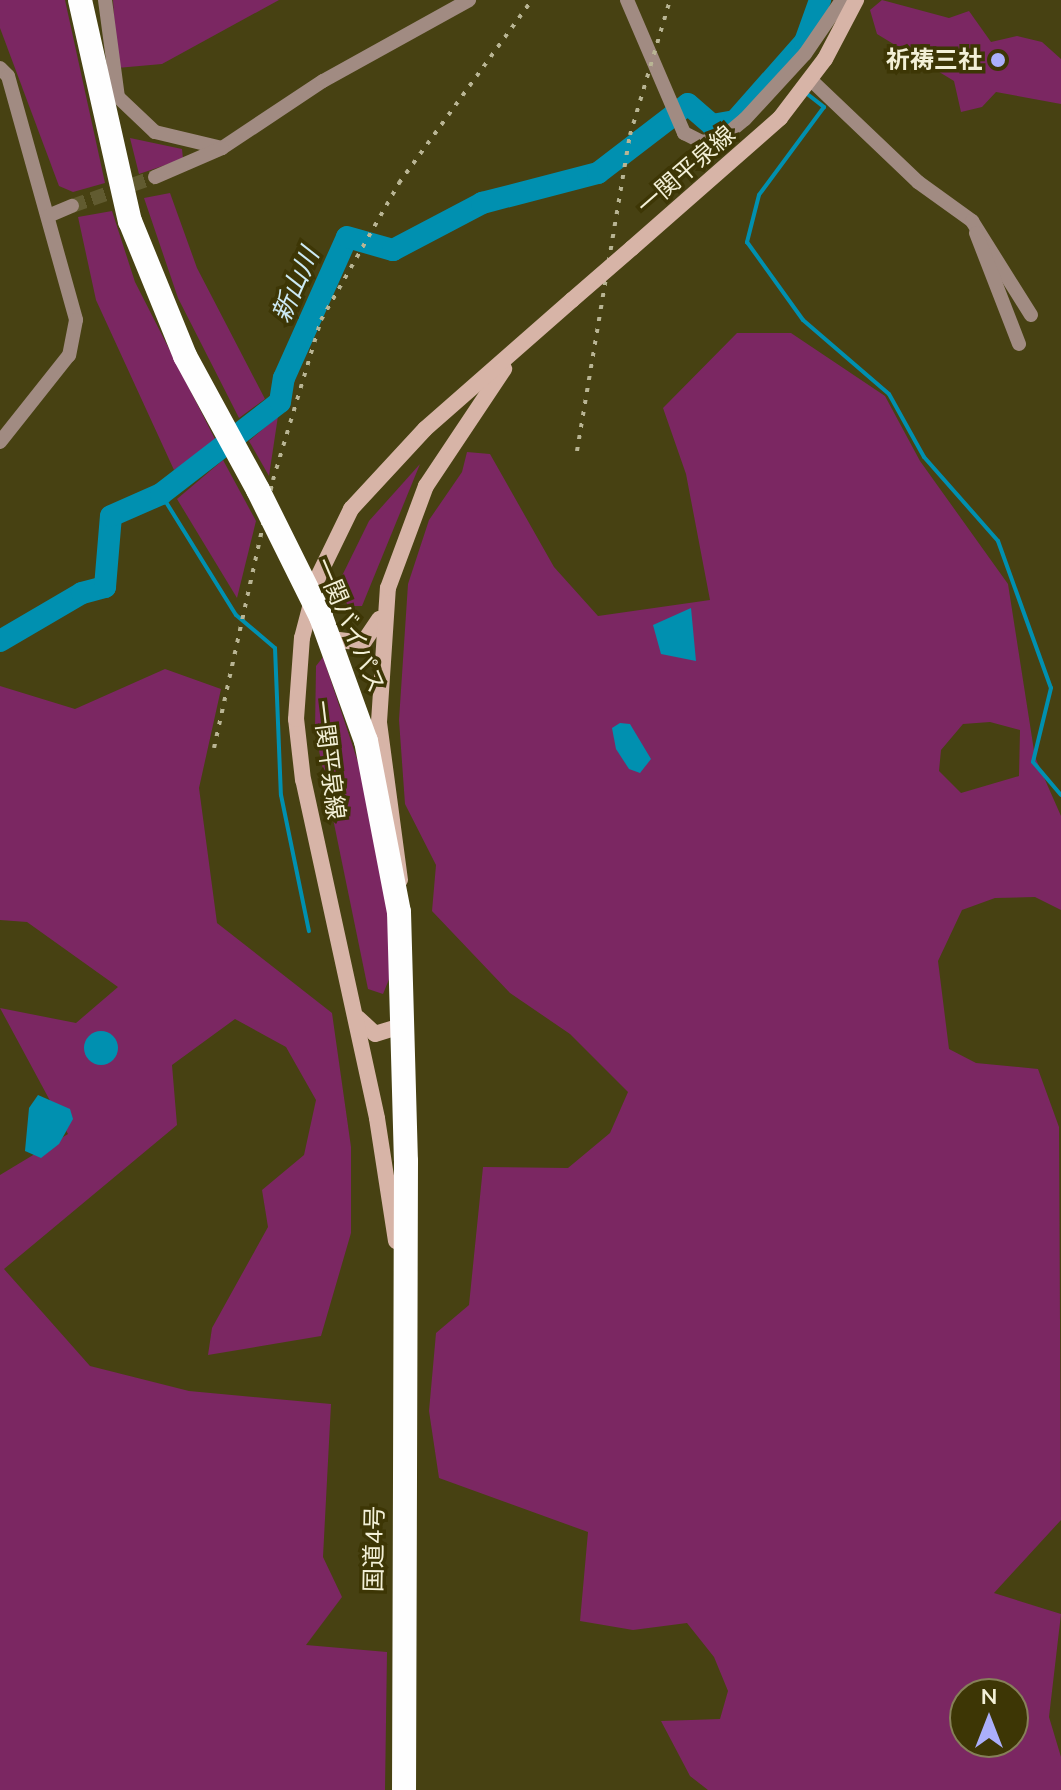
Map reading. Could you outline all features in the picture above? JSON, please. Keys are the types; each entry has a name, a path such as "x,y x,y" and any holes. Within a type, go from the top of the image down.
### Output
{"highway":[{"name":"一関バイパス","path":"80,0 130,221 185,356 258,490 326,628 380,793 399,912 405,1025 405,1310"},
{"name":"国道4号","path":"404,1790 405,1310"}],"main road":[{"name":"一関平泉線","path":"405,1310 387,1166 303,780 296,719 302,638 318,577 351,509 425,429 517,352 632,248 722,174 811,80 856,0"},
{"name":"一関平泉線","path":"399,912 401,858 379,722 384,609 396,558 426,486 517,352"},
{"name":"一関平泉線","path":"326,628 363,643 384,609"},
{"path":"355,1013 375,1034 405,1025"}],"street":[{"path":"105,0 118,97 155,132 222,148"},
{"path":"155,177 222,148 323,81 469,0"},
{"path":"627,0 684,133 702,142 721,139 745,119 805,54 842,0"},
{"path":"0,68 65,267 75,336 56,376 0,442"},
{"path":"811,80 918,182 972,221 1031,315"},
{"path":"48,216 72,206"},
{"path":"972,221 1019,344"}],"shaded area":[{"path":"0,0 65,0 105,183 73,192 59,186 0,28"},
{"path":"113,0 279,0 162,64 117,68"},
{"path":"882,0 949,18 969,11 991,42 1017,36 1042,42 1061,59 1061,104 996,92 982,107 961,112 954,81 877,34 870,10"},
{"path":"130,138 182,149 183,159 139,174"},
{"path":"170,193 197,268 265,399 239,418 178,298 144,198"},
{"path":"112,211 135,282 217,443 174,470 96,300 78,217"},
{"path":"737,333 791,333 885,396 920,461 1008,584 1035,757 1061,816 1061,910 1035,897 995,898 962,910 938,961 949,1049 976,1063 1038,1069 1059,1127 1061,1520 994,1593 1061,1614 1049,1717 1061,1757 1061,1790 708,1790 690,1776 661,1721 720,1719 728,1691 714,1657 687,1623 633,1630 580,1621 588,1532 439,1478 429,1411 436,1333 469,1305 483,1167 568,1168 610,1133 628,1092 570,1034 510,993 432,911 436,865 405,804 399,720 408,584 429,520 462,472 467,452 490,454 554,567 598,616 710,600 686,474 663,408","holes":["990,722 1020,730 1019,776 961,793 939,771 941,750 963,724"]},
{"path":"278,416 269,476 249,441"},
{"path":"223,460 256,521 237,598 177,499"},
{"path":"420,464 362,606 348,606 338,584 369,521"},
{"path":"323,657 363,777 386,897 392,972 383,994 368,989 315,731 316,666"},
{"path":"165,669 221,689 199,788 217,923 332,1013 351,1147 351,1233 321,1336 208,1355 212,1328 268,1227 262,1190 304,1155 316,1100 286,1047 235,1019 172,1065 177,1125 4,1269 90,1366 189,1391 331,1404 323,1557 342,1597 306,1645 387,1652 385,1790 0,1790 0,1175 68,1134 0,1008 76,1023 118,987 27,922 0,920 0,686 75,709"}],"water":[{"path":"691,608 696,661 661,654 653,625"},
{"path":"620,723 630,724 651,759 640,773 629,769 616,749 612,728"},
{"path":"101,1031 113,1036 118,1048 113,1060 101,1065 89,1060 84,1048 89,1036"},
{"path":"38,1095 70,1109 73,1119 59,1144 41,1158 25,1151 29,1108"}],"waterway":[{"name":"新山川","path":"0,641 82,593 105,587 111,516 161,494 280,402 284,378 347,237 393,250 482,203 598,173 688,104 712,125 735,121 805,42 820,0"},
{"path":"806,93 824,107 759,195 747,242 803,320 889,394 924,457 998,541 1051,688 1033,762 1061,795"},
{"path":"161,494 236,615 275,648 281,795 309,931"}],"tunnel":[{"path":"72,206 155,177"}],"railway":[{"path":"214,748 273,480 321,320 399,183 532,0"},
{"path":"577,451 630,135 670,0"}],"place":[{"name":"祈祷三社","path":"998,60"}]}
